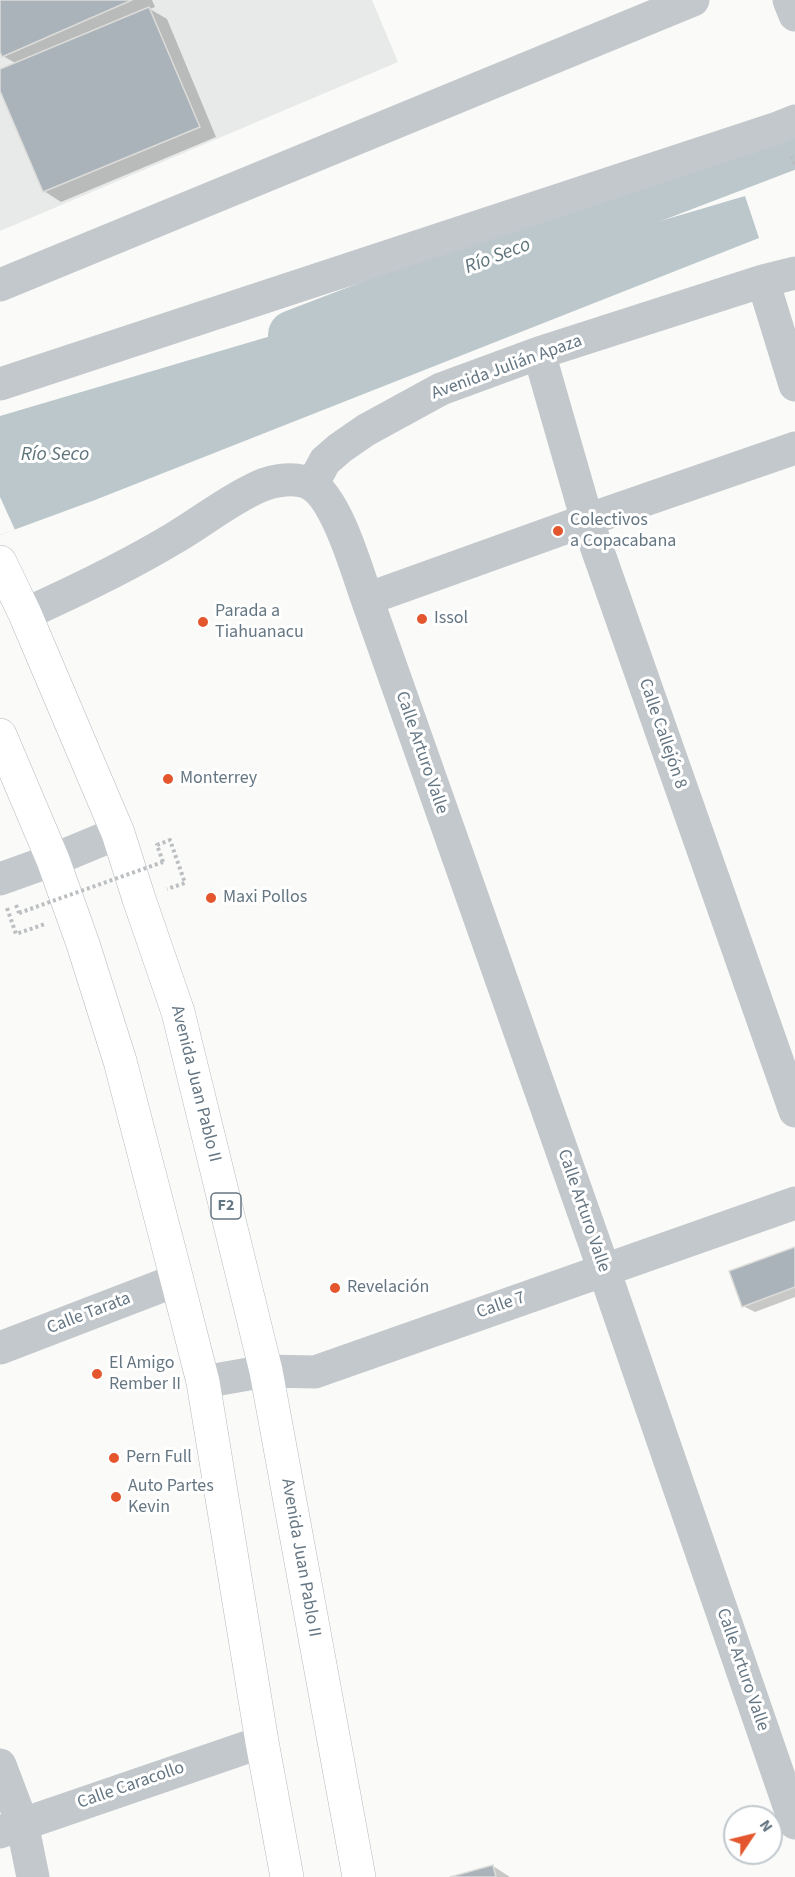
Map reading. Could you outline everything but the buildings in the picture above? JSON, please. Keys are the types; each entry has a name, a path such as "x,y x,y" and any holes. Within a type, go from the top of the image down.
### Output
{"highway":[{"name":"Avenida Juan Pablo II","path":"0,562 25,614 118,833 138,899 178,1012 266,1371 359,1877"},
{"path":"0,735 53,860 83,944 120,1061 203,1382 262,1742 287,1877"}],"street":[{"path":"0,285 693,0"},
{"path":"789,0 795,15"},
{"path":"0,384 795,121"},
{"name":"Avenida Julián Apaza","path":"312,485 325,461 340,448 366,430 441,389 539,353 763,281 795,273"},
{"path":"763,281 795,386"},
{"name":"Calle Callejón 8","path":"539,353 587,520 795,1111"},
{"path":"367,599 795,448"},
{"path":"25,614 74,592 175,538 259,487 280,481 296,480 312,485"},
{"name":"Calle Arturo Valle","path":"312,485 327,501 342,530 367,599 604,1270 795,1824"},
{"path":"6,891 53,860 118,833"},
{"name":"Calle 7","path":"203,1382 266,1371 315,1372 795,1203"},
{"name":"Calle Tarata","path":"0,1348 177,1280"},
{"name":"Calle Caracollo","path":"11,1827 262,1742"},
{"path":"0,1765 11,1827 33,1877"}],"path":[{"path":"6,891 19,913 163,862 157,845 170,840 184,883"},
{"path":"6,891 16,934"}],"shaded area":[{"path":"0,0 372,0 398,62 0,231"}],"water":[{"name":"Río Seco","path":"745,196 759,238 95,500 0,535 0,416"}],"pier":[{"path":"0,497 15,530 0,535"}],"waterway":[{"name":"Río Seco","path":"293,335 795,143"}],"place":[{"name":"Colectivos a Copacabana","path":"558,531"},
{"name":"Issol","path":"422,619"},
{"name":"Parada a Tiahuanacu","path":"203,622"},
{"name":"Monterrey","path":"168,779"},
{"name":"Maxi Pollos","path":"211,898"},
{"name":"Revelación","path":"335,1288"},
{"name":"El Amigo Rember II","path":"97,1374"},
{"name":"Pern Full","path":"114,1458"},
{"name":"Auto Partes Kevin","path":"116,1497"}]}
